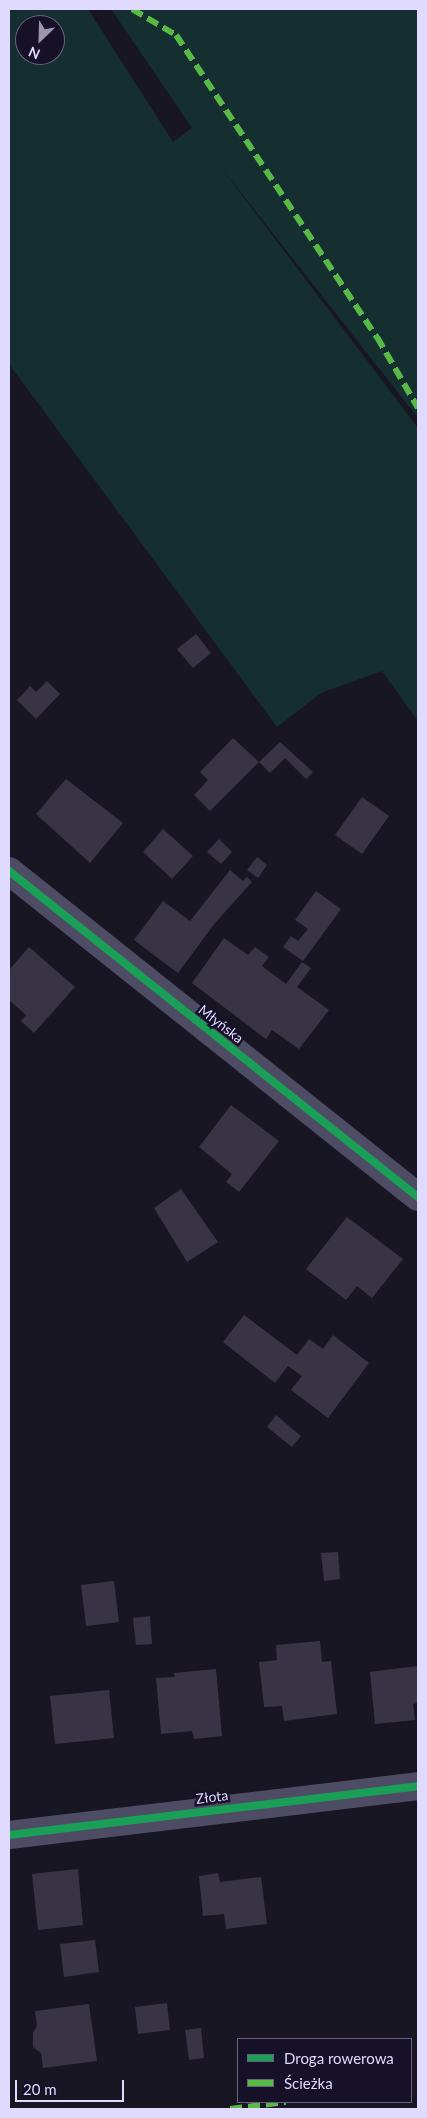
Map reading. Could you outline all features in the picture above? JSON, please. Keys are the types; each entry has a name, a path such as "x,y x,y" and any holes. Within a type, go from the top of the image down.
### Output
{"street":[{"name":"Młyńska","path":"9,871 418,1197"},
{"name":"Złota","path":"9,1834 418,1786"}],"green space":[{"path":"9,9 88,9 173,142 192,128 111,9 418,9 418,418 220,166 418,428 418,721 382,671 321,693 277,727 9,364"}],"building":[{"path":"196,634 211,653 193,668 177,649"},
{"path":"47,681 60,694 36,719 17,700 30,686 36,692"},
{"path":"233,738 259,762 210,811 194,795 208,780 200,772"},
{"path":"280,742 313,772 306,779 285,758 270,773 259,762"},
{"path":"66,779 123,823 90,863 36,814"},
{"path":"362,797 389,816 362,854 335,835"},
{"path":"163,829 193,856 172,879 143,852"},
{"path":"219,839 232,852 221,864 207,852"},
{"path":"257,857 267,865 258,878 247,870"},
{"path":"230,870 243,881 247,877 252,882 215,923 178,973 134,940 163,901 190,921"},
{"path":"316,891 341,909 303,961 283,947 291,936 298,941 308,929 295,920"},
{"path":"224,938 248,955 255,947 269,957 262,966 286,984 302,962 311,968 297,987 329,1010 299,1049 272,1030 266,1039 192,983"},
{"path":"29,947 75,987 34,1033 21,1021 26,1015 9,1000 9,970"},
{"path":"231,1105 279,1141 239,1192 226,1182 232,1174 199,1147"},
{"path":"181,1189 218,1242 187,1262 154,1208"},
{"path":"347,1217 403,1259 372,1298 357,1286 346,1300 306,1269"},
{"path":"244,1315 297,1355 309,1339 323,1349 333,1335 369,1363 328,1418 291,1390 302,1376 288,1366 275,1383 223,1342"},
{"path":"276,1415 301,1436 292,1447 267,1427"},
{"path":"338,1552 340,1579 324,1581 321,1553"},
{"path":"114,1581 119,1622 86,1626 81,1585"},
{"path":"150,1616 152,1644 136,1645 133,1618"},
{"path":"320,1641 322,1662 331,1661 337,1714 284,1721 282,1706 264,1707 259,1662 277,1660 276,1645"},
{"path":"418,1666 418,1703 413,1704 415,1720 375,1724 370,1672"},
{"path":"216,1669 222,1736 194,1739 192,1731 161,1734 156,1678 175,1677 174,1673"},
{"path":"109,1690 114,1738 55,1744 50,1696"},
{"path":"78,1869 83,1925 38,1930 32,1874"},
{"path":"218,1873 220,1882 261,1877 267,1924 226,1929 224,1914 203,1916 199,1876"},
{"path":"95,1940 99,1972 64,1977 60,1944"},
{"path":"167,2003 170,2030 138,2034 135,2007"},
{"path":"89,2004 97,2061 43,2068 41,2053 33,2047 33,2033 37,2026 35,2011"},
{"path":"201,2028 204,2058 189,2060 185,2030"}],"marked path":[{"path":"132,9 176,35 377,337 418,408"},
{"path":"230,2109 278,2103"}],"cycle path":[{"path":"9,871 418,1197"},
{"path":"9,1835 418,1786"}]}
